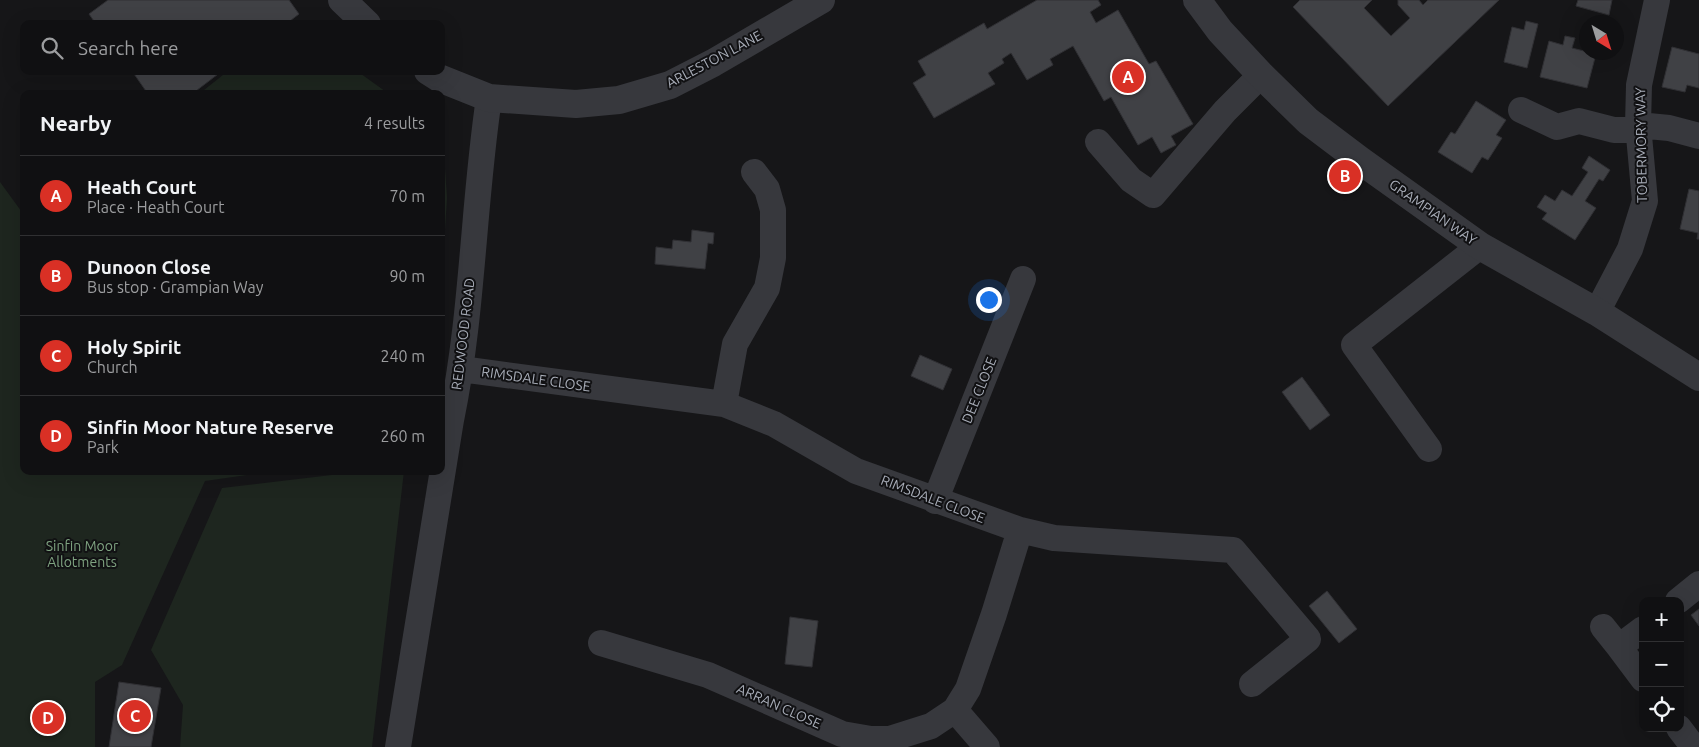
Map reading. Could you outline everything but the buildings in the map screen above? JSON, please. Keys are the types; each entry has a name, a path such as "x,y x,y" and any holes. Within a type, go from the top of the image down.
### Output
{"street":[{"path":"342,0 362,20"},
{"name":"ARLESTON LANE","path":"434,75 489,98 576,104 619,100 670,85 713,63 821,0"},
{"name":"TOBERMORY WAY","path":"1597,312 1630,249 1645,201 1638,128 1639,85 1657,0"},
{"name":"GRAMPIAN WAY","path":"1200,2 1220,31 1261,75 1308,120 1480,246 1597,312 1699,377"},
{"path":"1098,142 1130,180 1153,194 1225,111 1261,75"},
{"name":"REDWOOD ROAD","path":"445,457 461,369 482,143 489,98"},
{"path":"1521,110 1558,127 1579,121 1614,130 1669,128 1699,136"},
{"path":"724,404 735,344 767,288 773,258 773,210 766,189 754,172"},
{"path":"1429,449 1348,339 1480,246"},
{"name":"DEE CLOSE","path":"934,501 1023,279"},
{"name":"RIMSDALE CLOSE","path":"461,369 724,404 774,424 856,470 934,501 1020,530 1054,538 1233,550 1308,639 1252,684"},
{"name":"REDWOOD ROAD","path":"398,747 442,475"},
{"name":"ARRAN CLOSE","path":"602,643 708,675 842,734 871,739 890,739 931,726 955,710 968,689 1020,530"},
{"path":"1683,597 1699,584"},
{"path":"1639,630 1611,637 1639,674"},
{"path":"955,710 987,747"}],"green space":[{"path":"223,75 363,75 383,90 204,90"},
{"path":"445,168 447,198 445,230"},
{"name":"Sinfin Moor Allotments","path":"0,182 20,210 20,475 248,475 205,481 122,665 95,682 95,747 0,747"},
{"path":"331,475 404,475 372,747 180,747 183,705 151,650 222,488"}],"place":[{"name":"Heath Court","path":"1128,77"},
{"name":"Dunoon Close","path":"1345,176"},
{"name":"Holy Spirit","path":"135,716"},
{"name":"Sinfin Moor Nature Reserve","path":"48,718"}]}
